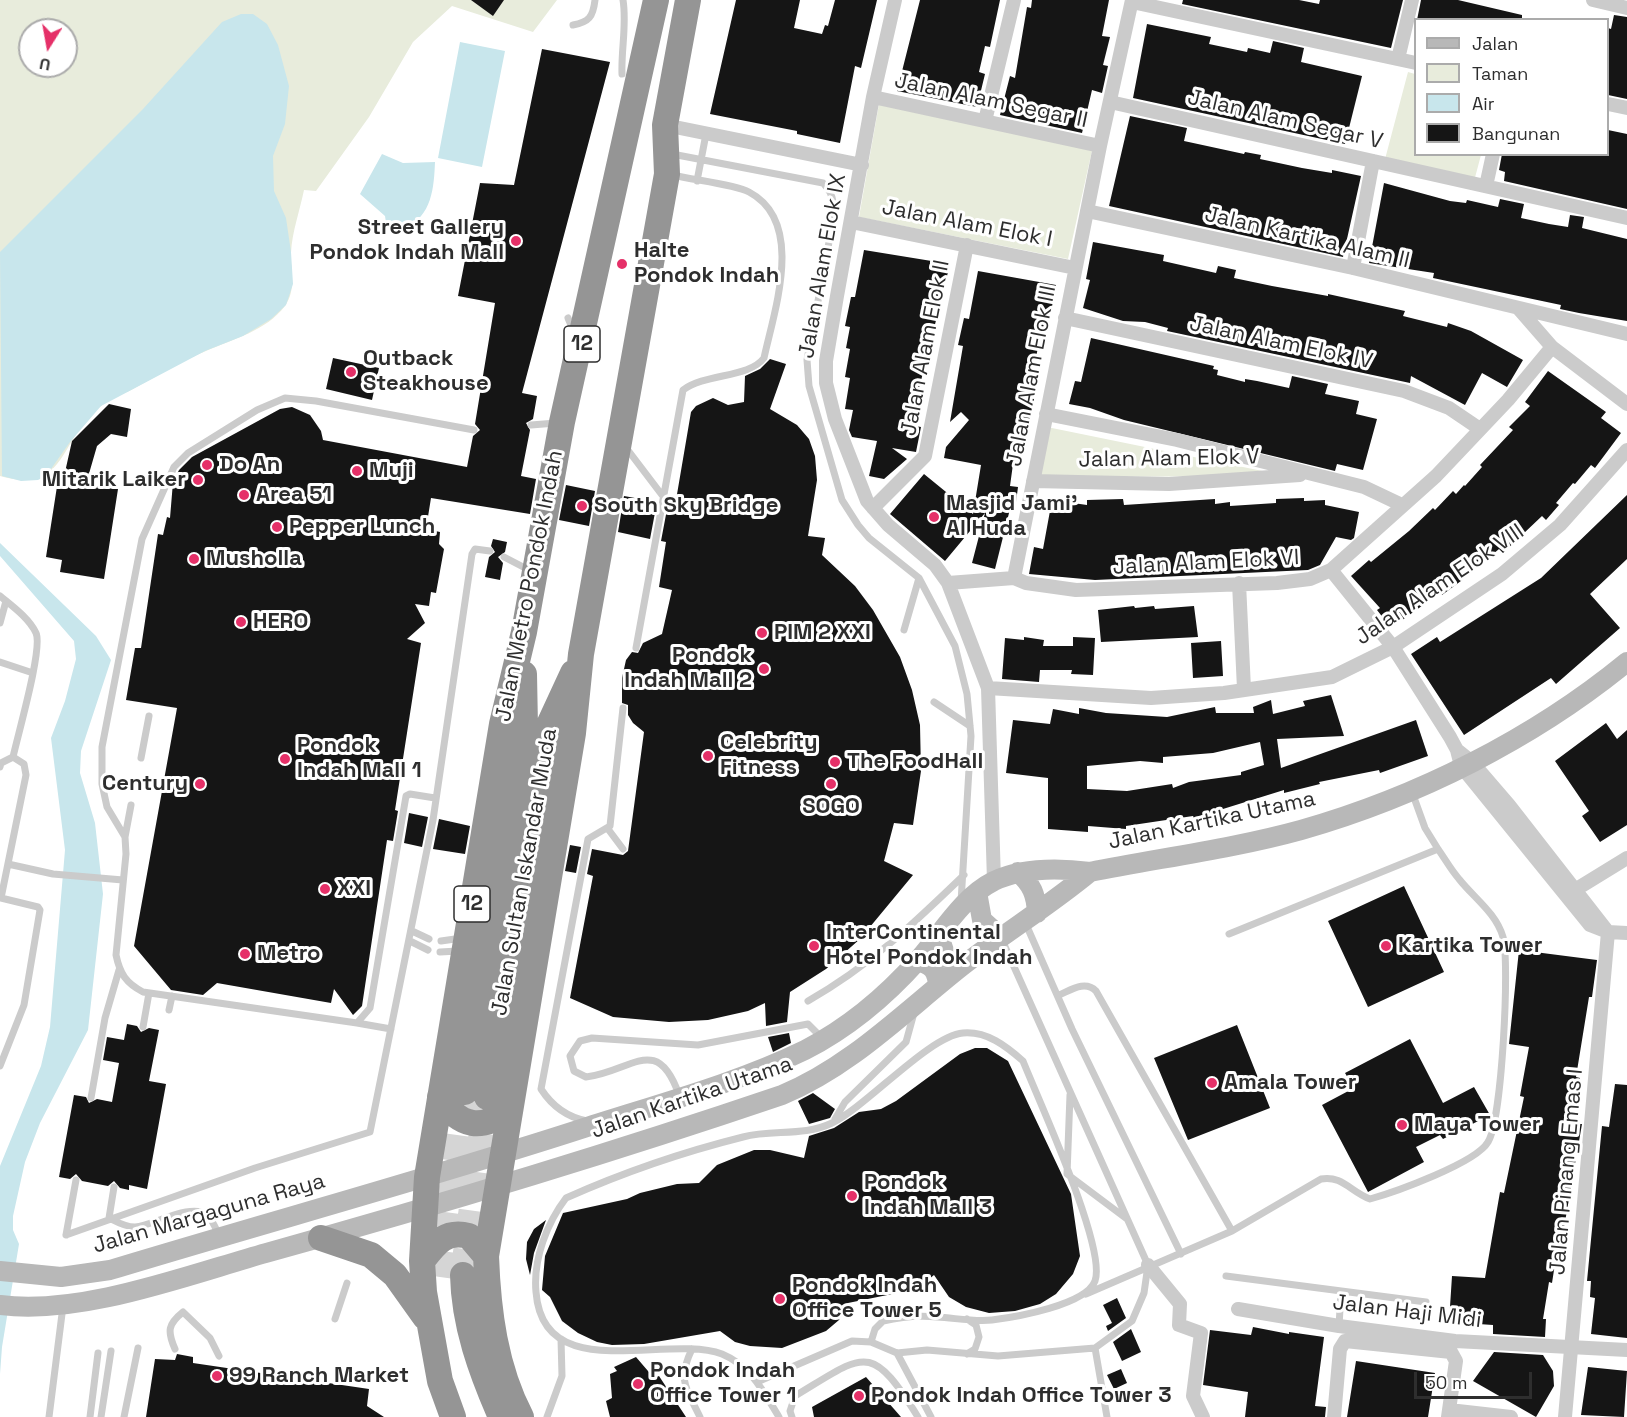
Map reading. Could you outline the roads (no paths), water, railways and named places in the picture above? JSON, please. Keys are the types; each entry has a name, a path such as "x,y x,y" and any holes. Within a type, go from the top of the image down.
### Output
{"highway":[{"name":"Jalan Metro Pondok Indah","path":"427,1177 440,1097 457,947 502,724 524,632 562,422 582,345 631,117 636,59 656,0"},
{"name":"12","path":"521,1417 502,1370 494,1336 488,1295 486,1256 573,733 581,654 668,164 665,125 688,0"},
{"path":"631,117 665,125"},
{"name":"Jalan Sultan Iskandar Muda","path":"524,632 525,727 476,1095 548,727 581,654"},
{"path":"440,1097 455,1115 469,1123 490,1122 510,1109"},
{"name":"12","path":"427,1177 424,1208 442,1271 449,1352 471,1417"},
{"path":"442,1271 439,1240 448,1234 469,1236 486,1256"},
{"path":"321,1238 354,1248 377,1259 395,1275 427,1320"},
{"name":"12","path":"442,1271 427,1320 440,1381 453,1417"},
{"name":"12","path":"442,1271 469,1324 478,1359 501,1417"}],"main road":[{"name":"Jalan Kartika Utama","path":"427,1177 680,1098 771,1066 822,1039 877,1001 917,961 962,907 977,892 994,881 1018,872 1064,868 1090,872 1300,830 1338,818 1411,789 1463,760 1521,736 1598,686 1627,662"},
{"path":"1018,872 1030,883 1036,896 1031,918"},
{"name":"Jalan Kartika Utama","path":"424,1208 498,1187 715,1118 809,1084 861,1050 961,967 1031,918 1090,872"},
{"path":"977,892 982,920 1001,937"},
{"path":"939,936 946,957 961,967"},
{"path":"917,961 933,968 937,974 938,986"},
{"name":"Jalan Margaguna Raya","path":"9,1272 61,1277 110,1270 427,1177"},
{"path":"7,1306 63,1303 143,1288 424,1208"},
{"path":"271,1222 278,1250"}],"street":[{"name":"Jalan Alam Elok IX","path":"895,0 873,97 826,361 826,383 845,447 873,508 898,535 917,548 948,583"},
{"path":"986,121 1014,0"},
{"path":"1398,59 1412,0"},
{"path":"1593,0 1627,8"},
{"path":"1132,1 1414,63"},
{"name":"Jalan Alam Elok III","path":"1014,578 1086,211 1132,1"},
{"name":"Jalan Alam Segar II","path":"873,97 1100,146"},
{"name":"Jalan Alam Segar V","path":"1110,102 1627,218"},
{"path":"1609,104 1627,108"},
{"path":"665,125 862,165"},
{"path":"1486,186 1493,156"},
{"path":"1353,268 1373,161"},
{"name":"Jalan Kartika Alam II","path":"1086,211 1353,268 1627,334"},
{"name":"Jalan Alam Elok I","path":"851,222 1075,268"},
{"name":"Jalan Alam Elok II","path":"873,508 925,456 967,245"},
{"path":"1518,308 1552,346 1627,404"},
{"name":"Jalan Alam Elok IV","path":"1065,318 1404,391 1449,408 1480,429"},
{"name":"Jalan Alam Elok VI","path":"948,583 1014,578 1026,583 1076,590 1239,583 1277,584 1310,579 1331,570 1436,476 1552,346"},
{"name":"Jalan Alam Elok V","path":"1046,414 1177,440 1364,487 1402,505"},
{"name":"Jalan Alam Elok VIII","path":"988,688 1151,698 1309,682 1332,677 1393,647 1502,574 1581,505 1627,450"},
{"name":"Jalan Alam Elok V","path":"1033,481 1169,484 1263,480 1306,474"},
{"path":"1331,570 1393,647 1463,760 1571,892 1590,925 1608,932 1627,933"},
{"path":"948,583 988,688 994,881"},
{"path":"1239,583 1244,689"},
{"path":"1571,892 1627,858"},
{"name":"Jalan Pinang Emas I","path":"1565,1417 1608,932"},
{"path":"1149,1265 1180,1304 1179,1325 1201,1333 1193,1396 1203,1417"},
{"name":"Jalan Haji Midi","path":"1238,1309 1339,1326 1455,1341 1627,1350"},
{"path":"1334,1417 1340,1349 1345,1341 1451,1352 1456,1361 1448,1414 1511,1417"}],"lane":[{"path":"573,25 586,22 590,18 595,0"},
{"path":"623,0 625,11 622,74 636,59"},
{"path":"698,181 706,134"},
{"path":"668,164 702,159 823,183 832,192 834,205 832,226 807,360 809,386 842,500 869,538 919,578 955,645 967,694 970,726 962,907"},
{"path":"636,648 662,495 683,390 690,385 727,373 753,369 759,365 764,358 783,266 783,246 766,207 750,193 698,181 668,164"},
{"path":"568,318 582,345"},
{"path":"125,837 107,807 102,784 102,747 142,539 160,494 178,461 257,410 285,398 307,399 474,430"},
{"path":"531,425 562,422"},
{"path":"619,438 662,495"},
{"path":"76,1180 66,1235 109,1218 151,1207 311,1148 370,1132 412,930 435,798 472,554 475,549 490,551"},
{"path":"504,557 534,572"},
{"path":"904,630 919,578"},
{"path":"0,623 3,598"},
{"path":"3,598 36,633 39,655 13,757"},
{"path":"0,662 33,673"},
{"path":"934,702 970,726"},
{"path":"623,708 609,829 623,849"},
{"path":"141,758 149,716"},
{"path":"0,767 1,763 13,757"},
{"path":"0,1066 24,1005 40,910 38,907 1,898 26,775 24,764 13,757"},
{"path":"871,1342 875,1329 883,1321 933,1316 989,1320 1034,1313 1084,1295 1232,1230 1321,1179 1332,1177 1340,1180 1370,1198 1461,1163 1488,1143 1493,1130 1499,1084 1506,961 1503,938 1495,918 1459,880 1425,828 1411,789"},
{"path":"357,1023 370,1008 406,796 410,794 435,798"},
{"path":"131,805 125,837 116,955 119,970 129,985 149,993 391,1029"},
{"path":"599,1123 576,1119 563,1112 549,1102 541,1089 588,839 609,829"},
{"path":"1229,934 1438,849"},
{"path":"8,864 53,874 123,880"},
{"path":"808,1001 849,977 891,945 964,875"},
{"path":"1031,918 1072,1029 1180,1254"},
{"path":"412,930 429,939"},
{"path":"758,1382 833,1347 852,1341 871,1342 897,1353 927,1350 998,1356 1095,1348 1132,1321 1144,1293 1149,1265 1001,937"},
{"path":"410,940 428,950"},
{"path":"441,941 457,947"},
{"path":"91,1098 105,1018 119,970"},
{"path":"1059,995 1083,986 1092,987 1096,991 1232,1230"},
{"path":"143,1027 149,993"},
{"path":"169,1010 172,996"},
{"path":"833,1123 845,1102 906,1042 916,1004"},
{"path":"680,1098 670,1071 657,1061 645,1060 586,1077 574,1071 570,1056 580,1041 592,1038 698,1045 808,1023 822,1039"},
{"path":"778,1417 758,1382 745,1366 720,1353 692,1349 611,1352 561,1339 545,1323 537,1308 535,1284 546,1232 553,1215 566,1198 745,1136 779,1132 807,1133 833,1123 940,1041 962,1033 981,1035 1002,1043 1023,1061 1087,1224 1095,1257 1095,1280 1084,1295"},
{"path":"1067,1174 1070,1092"},
{"path":"1067,1174 1129,1220"},
{"path":"109,1218 114,1187"},
{"path":"109,1218 123,1225 137,1227 189,1211 199,1212 207,1215 220,1236"},
{"path":"1226,1276 1426,1302"},
{"path":"335,1320 347,1283"},
{"path":"1339,1326 1341,1292"},
{"path":"49,1417 63,1303"},
{"path":"175,1349 169,1331 171,1321 183,1312 210,1338 219,1356"},
{"path":"967,1319 976,1325 979,1337 975,1349 967,1354"},
{"path":"547,1417 562,1376 561,1339"},
{"path":"124,1417 138,1348"},
{"path":"1095,1348 1107,1417"},
{"path":"692,1349 683,1369 685,1385 700,1417"},
{"path":"100,1417 111,1351"},
{"path":"90,1417 98,1353"},
{"path":"897,1353 931,1417"},
{"path":"792,1417 790,1411 795,1396 851,1363 863,1361 885,1369 918,1417"}],"water":[{"path":"241,14 253,14 267,24 278,45 289,86 285,124 273,156 274,191 286,218 291,252 293,284 286,305 271,319 243,336 205,351 101,406 70,442 46,476 38,480 21,481 2,476 0,252 143,109 222,22"},
{"path":"460,42 505,51 482,167 438,158"},
{"path":"382,154 403,163 435,162 434,181 426,209 414,222 396,230 387,229 385,216 360,194"},
{"path":"0,543 96,636 111,660 81,751 80,773 95,823 103,894 88,1030 40,1123 25,1162 13,1216 13,1230 19,1244 2,1347 0,1374 0,1166 41,1066 50,1027 65,850 51,738 65,701 76,659 74,641 0,556"}],"tunnel":[{"path":"440,1277 464,1098"},
{"path":"463,1275 486,1103"}],"place":[{"name":"Street Gallery Pondok Indah Mall","path":"516,241"},
{"name":"Halte Pondok Indah","path":"622,264"},
{"name":"Outback Steakhouse","path":"351,372"},
{"name":"Do An","path":"207,465"},
{"name":"Muji","path":"357,471"},
{"name":"Mitarik Laiker","path":"198,480"},
{"name":"Area 51","path":"244,495"},
{"name":"South Sky Bridge","path":"582,506"},
{"name":"Masjid Jami' Al Huda","path":"934,517"},
{"name":"Pepper Lunch","path":"277,527"},
{"name":"Musholla","path":"194,559"},
{"name":"HERO","path":"241,622"},
{"name":"PIM 2 XXI","path":"762,633"},
{"name":"Pondok Indah Mall 2","path":"764,669"},
{"name":"Celebrity Fitness","path":"708,756"},
{"name":"Pondok Indah Mall 1","path":"285,759"},
{"name":"The FoodHall","path":"835,762"},
{"name":"Century","path":"200,784"},
{"name":"SOGO","path":"831,784"},
{"name":"XXI","path":"325,889"},
{"name":"InterContinental Hotel Pondok Indah","path":"814,946"},
{"name":"Kartika Tower","path":"1386,946"},
{"name":"Metro","path":"245,954"},
{"name":"Amala Tower","path":"1212,1083"},
{"name":"Maya Tower","path":"1402,1125"},
{"name":"Pondok Indah Mall 3","path":"852,1196"},
{"name":"Pondok Indah Office Tower 5","path":"780,1299"},
{"name":"99 Ranch Market","path":"217,1376"},
{"name":"Pondok Indah Office Tower 1","path":"638,1384"},
{"name":"Pondok Indah Office Tower 3","path":"859,1396"}]}
